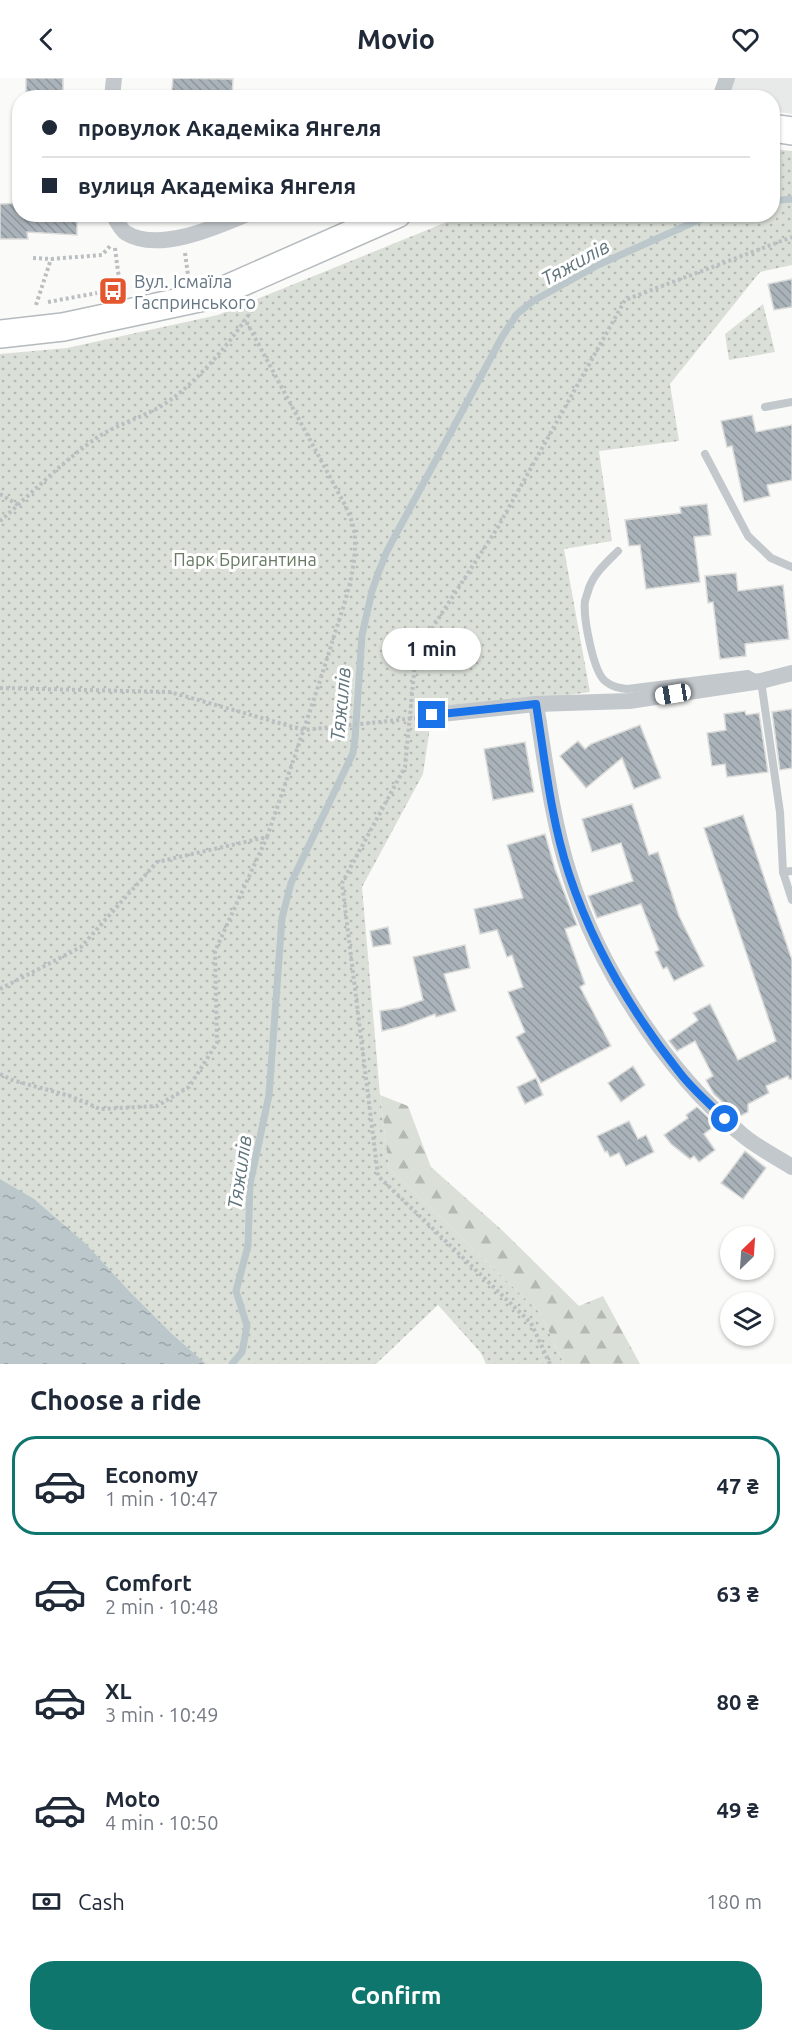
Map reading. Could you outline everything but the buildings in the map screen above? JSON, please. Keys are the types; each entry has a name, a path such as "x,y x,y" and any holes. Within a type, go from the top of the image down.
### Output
{"main road":[{"path":"0,334 63,327 213,294 379,222"}],"street":[{"path":"118,222 124,233 145,240 182,238 228,222"},
{"path":"432,715 536,704 629,701 761,681 792,673"},
{"path":"536,704 556,825 569,875 588,922 623,994 681,1075 739,1133 792,1167"}],"lane":[{"path":"765,406 792,402"},
{"path":"705,454 748,536 771,558 792,567"},
{"path":"618,550 602,567 591,584 585,603 592,656 598,673 606,682 618,688 627,689 748,674 761,681 792,900"}],"path":[{"path":"550,1364 531,1323 378,1176 342,883 405,767 416,653 498,527 625,300 792,237"},
{"path":"33,258 102,255 115,239"},
{"path":"115,249 122,288"},
{"path":"51,259 35,305 101,292"},
{"path":"177,277 197,273"},
{"path":"111,290 133,286"},
{"path":"0,521 90,442 107,431 175,398 194,381 246,321 258,299"},
{"path":"0,1074 12,1080 70,1096 100,1109 157,1106 189,1087 217,1043 215,951 267,837 304,730 355,561 352,521 345,505 246,321"},
{"path":"0,494 18,505"},
{"path":"0,688 170,692 304,730 408,719"},
{"path":"0,988 81,947 157,862 267,837"}],"shaded area":[{"path":"735,78 792,78 792,114 780,112 780,90 731,90"}],"green space":[{"name":"Парк Бригантина","path":"780,150 792,151 792,265 760,272 670,384 679,441 599,451 612,541 564,549 590,692 432,714 423,774 362,887 380,1095 389,1168 540,1313 564,1364 486,1364 481,1353 438,1305 376,1364 155,1364 0,1198 0,354 67,348 218,315 447,222 780,222"},
{"path":"763,304 775,352 729,360 725,334"},
{"path":"380,1095 408,1106 431,1167 503,1231 579,1306 603,1296 640,1364 564,1364 540,1313 389,1168"}],"water":[{"path":"0,1179 34,1199 86,1244 172,1334 206,1364 0,1364"}],"waterway":[{"name":"Тяжилів","path":"780,200 792,199"},
{"name":"Тяжилів","path":"232,1364 242,1352 247,1326 236,1291 248,1246 250,1184 269,1095 282,918 291,883 353,753 362,635 372,591 387,551 502,337 517,314 533,301 598,265 694,222"}],"place":[{"name":"Вул. Ісмаїла Гаспринського","path":"113,291"}],"route":[{"path":"432,715 536,704 556,825 569,875 588,922 623,994 681,1075 725,1119"}]}
